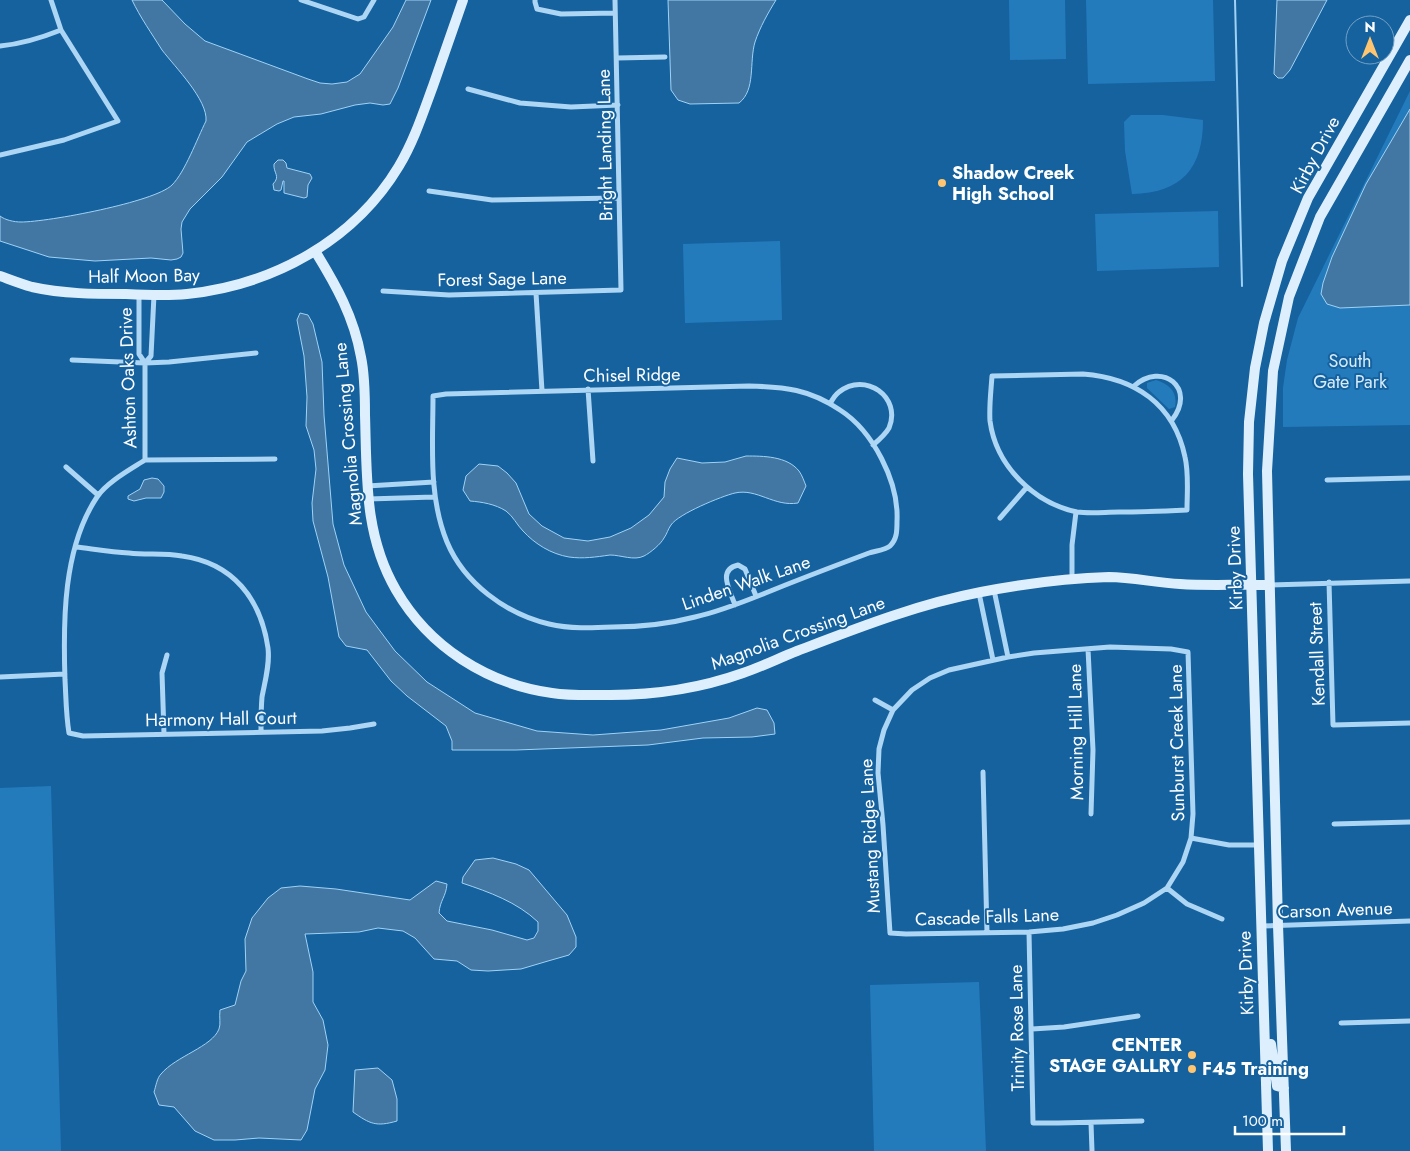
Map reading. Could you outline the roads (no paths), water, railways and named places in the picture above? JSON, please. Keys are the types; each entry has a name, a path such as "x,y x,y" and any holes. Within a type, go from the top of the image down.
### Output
{"main road":[{"name":"Half Moon Bay","path":"0,276 33,287 78,293 185,294 231,286 266,276 315,251 359,217 380,194 400,165 421,121 463,0"},
{"name":"Kirby Drive","path":"1268,1151 1248,474 1249,422 1255,368 1264,323 1282,262 1308,198 1410,20"},
{"name":"Kirby Drive","path":"1285,1151 1267,471 1273,371 1289,297 1320,217 1410,60"},
{"name":"Magnolia Crossing Lane","path":"315,251 343,299 357,338 363,375 368,499 375,538 387,573 410,612 436,640 461,660 489,676 526,689 556,694 623,695 659,692 701,685 742,674 844,633 899,614 979,593 1072,579 1113,577 1183,584 1270,585"},
{"path":"1264,323 1282,327"},
{"path":"1264,1022 1270,1040 1277,1086 1284,1088"},
{"path":"1266,1097 1277,1098 1280,1138 1285,1151"}],"street":[{"path":"0,155 64,140 118,121 61,30 51,0"},
{"path":"301,0 348,17 358,18 364,17 374,0"},
{"name":"Bright Landing Lane","path":"615,0 621,290"},
{"path":"535,1 537,9 561,14 615,13"},
{"path":"0,46 14,45 43,38 61,30"},
{"path":"617,58 665,57"},
{"path":"468,88 520,103 570,107 618,105"},
{"path":"429,191 492,200 619,198"},
{"name":"Forest Sage Lane","path":"383,291 449,295 621,290"},
{"path":"536,293 542,391"},
{"name":"Ashton Oaks Drive","path":"139,295 139,354 145,363 145,460"},
{"path":"145,363 151,356 154,295"},
{"path":"72,360 145,363 256,353"},
{"path":"1097,375 1134,386 1153,399 1172,420 1186,458 1187,510 1076,512 1048,501 1027,487 1006,463 993,433 990,412 992,376 1097,375"},
{"path":"1134,386 1144,378 1152,376 1165,378 1174,383 1179,391 1181,401 1180,408 1172,420"},
{"path":"830,404 838,392 853,384 866,384 884,394 890,408 889,428 873,445"},
{"name":"Chisel Ridge","path":"433,396 588,390 775,387 798,390 841,410 855,423 873,445 885,466 894,488 898,512 896,537"},
{"path":"588,390 592,461"},
{"name":"Linden Walk Lane","path":"433,396 434,497 447,542 469,575 482,589 502,605 534,620 565,627 630,627 678,621 735,605 868,553 889,548 896,537"},
{"path":"0,676 65,674 65,601 76,547 84,521 98,495 120,476 145,460 274,459"},
{"path":"66,467 98,495"},
{"path":"1327,480 1410,478"},
{"path":"367,486 434,482"},
{"path":"1000,518 1027,487"},
{"path":"368,499 434,497"},
{"path":"1072,579 1072,545 1076,512"},
{"path":"76,547 128,553 183,556 203,561 224,570 237,580 249,595 258,611 268,648 267,672 261,709 261,731"},
{"path":"735,605 726,576 727,570 731,566 738,565 745,569 756,596"},
{"path":"1270,585 1410,581"},
{"name":"Kendall Street","path":"1329,582 1333,725 1410,723"},
{"path":"994,590 1008,657"},
{"path":"979,593 993,660"},
{"name":"Sunburst Creek Lane","path":"1088,649 1135,647 1188,652 1194,814 1191,838 1183,862 1167,888"},
{"path":"875,700 893,710 912,690 930,678 950,670 1034,653 1088,649"},
{"name":"Morning Hill Lane","path":"1088,649 1093,750 1091,814"},
{"path":"164,734 162,673 167,655"},
{"name":"Harmony Hall Court","path":"65,674 67,721 70,733 83,736 322,730 374,724"},
{"name":"Mustang Ridge Lane","path":"890,933 884,825 878,773 879,749 884,730 893,710"},
{"path":"983,772 987,933"},
{"path":"1334,824 1410,822"},
{"path":"1191,838 1229,845 1259,844"},
{"path":"1167,888 1187,904 1222,919"},
{"name":"Cascade Falls Lane","path":"890,933 987,933 1063,929 1092,923 1117,914 1144,903 1167,888"},
{"name":"Carson Avenue","path":"1261,926 1410,922"},
{"name":"Trinity Rose Lane","path":"1029,932 1033,1123 1091,1123"},
{"path":"1032,1029 1064,1027 1138,1016"},
{"path":"1341,1024 1410,1021"},
{"path":"1092,1151 1091,1123 1142,1121"}],"waterway":[{"path":"1235,0 1242,286"}],"place":[{"name":"Shadow Creek High School","path":"942,183"},
{"name":"CENTER STAGE GALLRY","path":"1192,1055"},
{"name":"F45 Training","path":"1192,1069"}],"park label":[{"name":"South Gate Park","path":"1350,371"}]}
